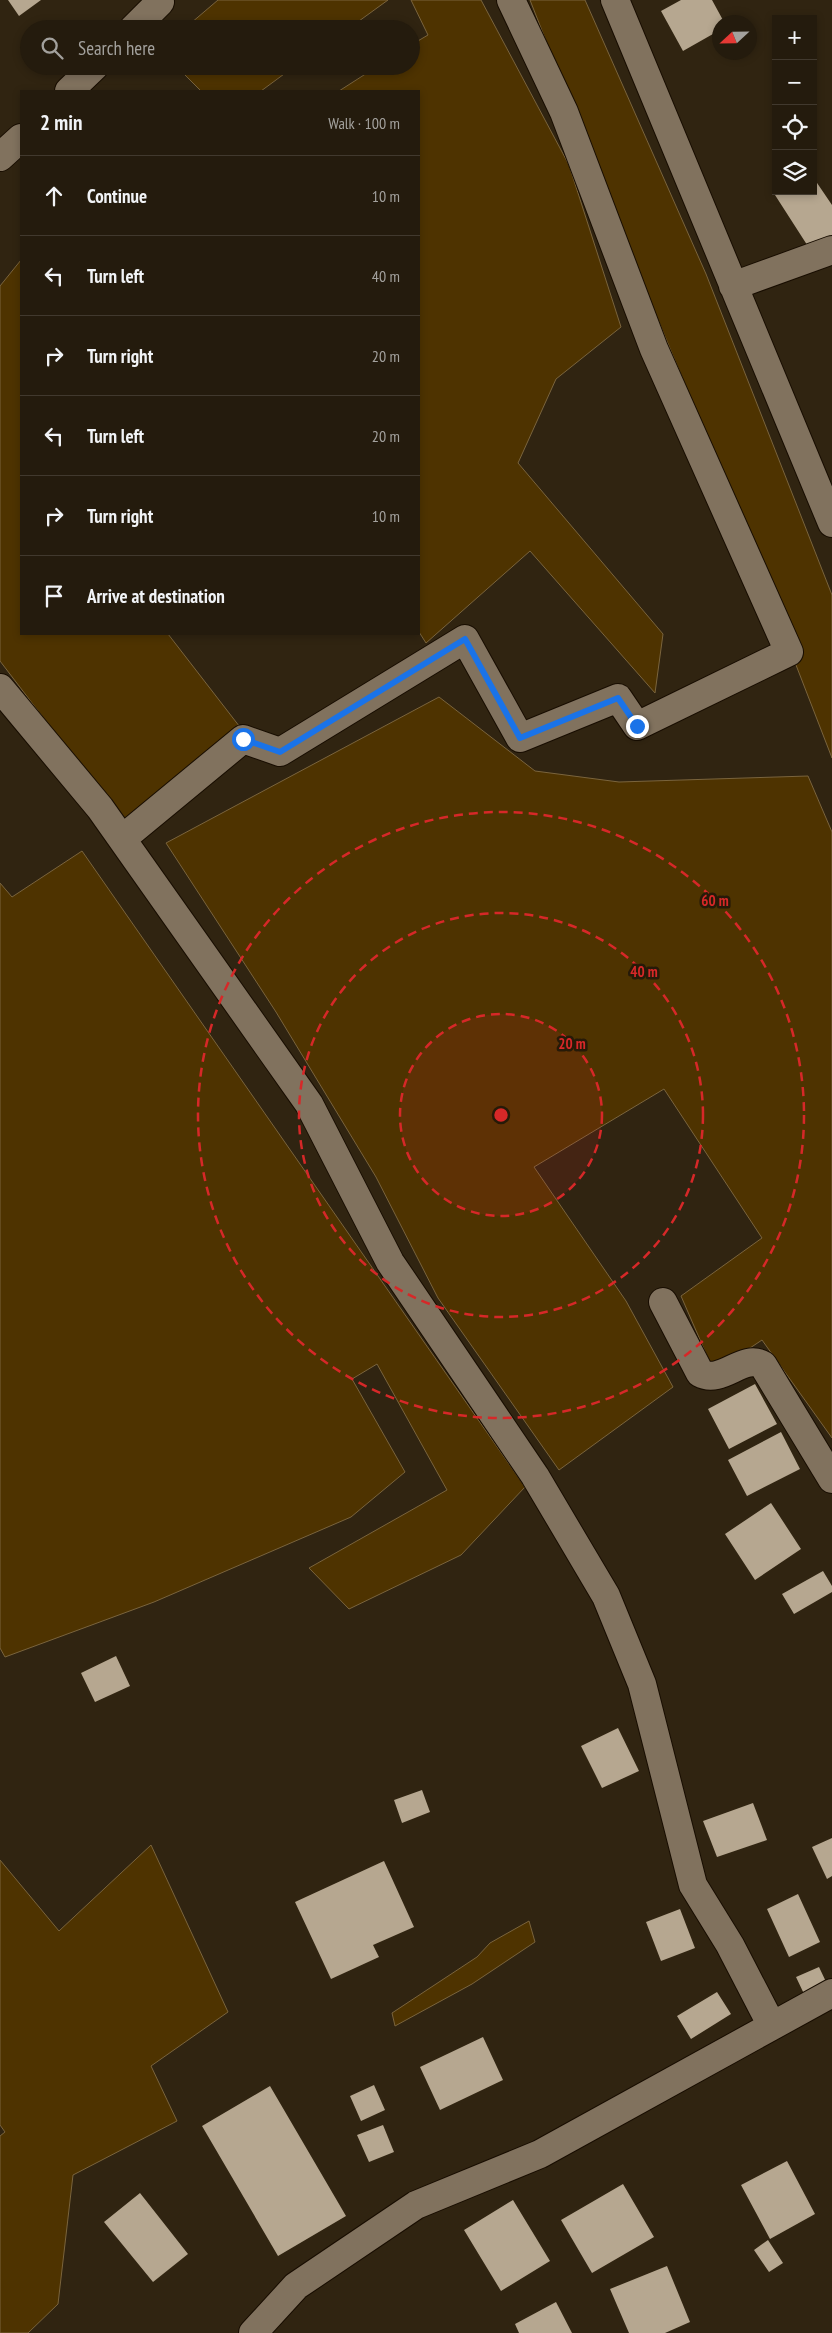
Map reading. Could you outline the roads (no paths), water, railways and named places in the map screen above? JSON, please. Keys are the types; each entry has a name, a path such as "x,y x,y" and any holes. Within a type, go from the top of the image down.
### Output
{"street":[{"path":"142,20 160,2 159,0"},
{"path":"122,839 243,739 280,752 465,639 520,738 618,698 637,726 789,652 654,349 564,112 511,0"},
{"path":"614,0 832,523"},
{"path":"70,90 86,75"},
{"path":"0,157 20,139"},
{"path":"733,286 832,250"},
{"path":"0,688 100,808 309,1104 390,1262 535,1476 606,1596 642,1684 692,1885 730,1945 772,2026"},
{"path":"662,1302 700,1373 707,1377 716,1376 751,1362 763,1365 832,1479"},
{"path":"253,2333 296,2286 416,2206 540,2154 832,1993"}]}
